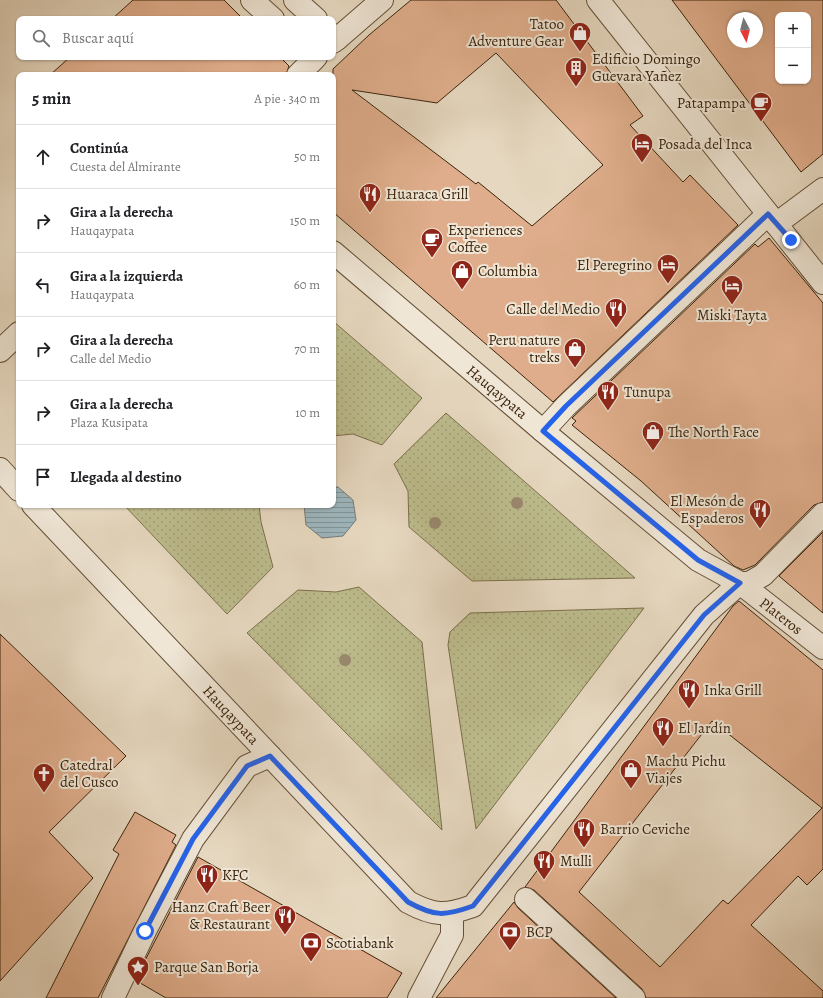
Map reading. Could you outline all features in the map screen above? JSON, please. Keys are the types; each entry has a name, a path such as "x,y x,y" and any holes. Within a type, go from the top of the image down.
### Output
{"street":[{"path":"252,0 270,16"},
{"path":"295,0 313,16"},
{"path":"336,37 382,0"},
{"path":"598,0 823,283"},
{"path":"301,72 312,60"},
{"path":"543,431 566,406 772,219 823,189"},
{"name":"Hauqaypata","path":"36,508 408,902 426,912 452,914 473,906 704,615 740,583 698,560 543,431 336,255"},
{"path":"0,351 16,336"},
{"path":"0,469 16,487"},
{"path":"740,583 749,583 763,575 823,514"},
{"name":"Plateros","path":"740,583 823,648"},
{"path":"113,998 145,931 193,839 247,766 270,756"},
{"path":"526,899 634,998"},
{"path":"419,998 452,935 452,914"}],"shaded area":[{"path":"336,324 422,398 382,445 353,434 336,436"},
{"path":"446,413 635,578 472,581 409,527 408,491 394,464"},
{"path":"127,508 259,508 261,522 273,567 227,614"},
{"path":"359,587 422,642 442,830 247,633 298,590 336,592"},
{"path":"644,608 476,829 448,645 450,632 470,613"}],"water":[{"path":"336,487 338,487 353,500 356,520 343,536 322,538 306,525 304,508 336,508"}],"building":[{"path":"133,0 224,0 240,16 115,16"},
{"path":"411,0 556,0 643,116 630,125 683,182 690,175 738,225 553,402 336,215 336,72 333,72 333,69 369,35","holes":["496,53 603,165 532,226 478,182 476,184 352,90 437,103"]},
{"path":"672,0 823,0 823,154 801,172"},
{"path":"67,60 283,60 289,66 287,72 53,72"},
{"path":"769,238 823,303 823,502 814,505 755,565 743,570 734,566 641,481 572,425 576,421 572,418 755,244 758,247"},
{"path":"823,532 823,613 779,576"},
{"path":"739,601 823,670 823,869 807,885 798,876 751,925 823,991 823,998 646,998 642,989 534,890 525,887 733,606","holes":["712,721 822,808 728,904 723,900 660,967 579,892"]},
{"name":"Catedral del Cusco","path":"0,634 126,756 49,832 93,878 0,981"},
{"path":"135,812 176,835 172,842 176,845 98,998 46,998 119,854 113,850"},
{"path":"198,857 402,973 387,998 166,998 135,980"},
{"path":"514,902 518,908 616,998 436,998"}],"place":[{"name":"Tatoo Adventure Gear","path":"580,52"},
{"name":"Edificio Domingo Guevara Yañez","path":"576,88"},
{"name":"Patapampa","path":"761,122"},
{"name":"Posada del Inca","path":"642,164"},
{"name":"Huaraca Grill","path":"370,214"},
{"name":"Experiences Coffee","path":"432,258"},
{"name":"El Peregrino","path":"668,284"},
{"name":"Columbia","path":"462,290"},
{"name":"Miski Tayta","path":"732,306"},
{"name":"Calle del Medio","path":"616,328"},
{"name":"Peru nature treks","path":"575,368"},
{"name":"Tunupa","path":"608,412"},
{"name":"The North Face","path":"653,452"},
{"name":"El Mesón de Espaderos","path":"760,530"},
{"name":"Inka Grill","path":"689,710"},
{"name":"El Jardín","path":"663,748"},
{"name":"Machu Pichu Viajes","path":"631,790"},
{"name":"Catedral del Cusco","path":"44,794"},
{"name":"Barrio Ceviche","path":"584,848"},
{"name":"Mulli","path":"544,880"},
{"name":"KFC","path":"207,894"},
{"name":"Hanz Craft Beer & Restaurant","path":"285,936"},
{"name":"BCP","path":"510,952"},
{"name":"Scotiabank","path":"311,962"},
{"name":"Parque San Borja","path":"138,986"}],"route":[{"path":"145,931 193,839 247,766 270,756 408,902 426,912 452,914 473,906 704,615 740,583 698,560 543,431 566,406 768,214 791,240"}]}
